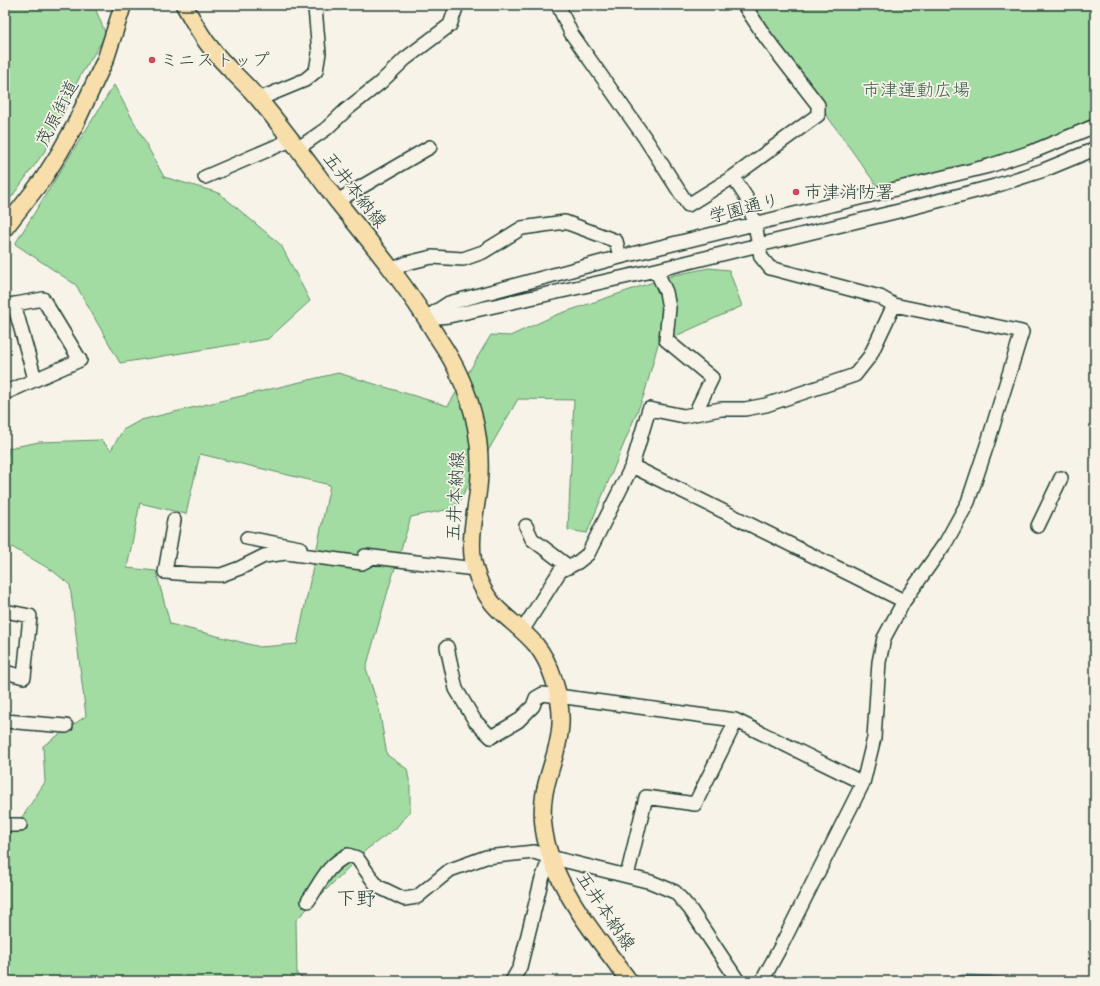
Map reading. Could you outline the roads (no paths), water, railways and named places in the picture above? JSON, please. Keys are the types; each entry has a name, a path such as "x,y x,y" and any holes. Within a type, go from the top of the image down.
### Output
{"main road":[{"name":"茂原街道","path":"5,228 43,179 74,127 106,58 123,5"},
{"name":"五井本納線","path":"184,5 201,36 212,50 259,99 392,270 426,318 454,363 461,378 477,429 479,480 471,547 475,569 482,589 490,601 536,645 553,677 559,696 560,729 543,797 542,817 550,857 563,887 572,903 629,981"}],"street":[{"path":"259,99 305,80 316,71 319,53 315,8 311,5"},
{"path":"204,177 294,144 326,129 346,110 380,83 405,59 450,25 457,5"},
{"path":"561,6 571,32 645,138 688,205 732,177 818,115 818,105 766,38 744,5"},
{"name":"学園通り","path":"426,318 449,302 620,257 989,166 1034,151 1095,126"},
{"path":"337,200 430,147"},
{"path":"426,318 449,316 656,270 995,186 1044,170 1095,150"},
{"path":"732,177 746,197 755,224 762,257 770,268 880,297 894,305 1022,332 968,502 946,542 904,601 884,638 879,662 874,738 863,783 762,981"},
{"path":"842,202 847,223"},
{"path":"392,270 406,263 432,257 463,259 483,252 522,228 564,222 616,241 620,257"},
{"path":"656,270 666,292 669,308 666,340 712,378 698,407 698,413"},
{"path":"5,393 35,380 80,360 43,299 10,305 35,380"},
{"path":"522,631 560,571 578,562 588,554 632,466 649,409 684,416 721,409 745,409 766,405 856,375 870,356 894,305"},
{"path":"632,466 904,601"},
{"path":"1038,526 1061,478"},
{"path":"174,520 165,572 221,575 240,568 264,556 286,553 362,562 374,557"},
{"path":"526,526 532,539 569,567"},
{"path":"247,538 304,548 475,569"},
{"path":"5,611 30,616 24,677 5,672"},
{"path":"446,647 456,689 475,721 491,737 518,721 533,706 536,698 543,694 736,721 863,783"},
{"path":"5,721 66,726"},
{"path":"627,876 646,797 695,804 736,721"},
{"path":"5,825 20,825"},
{"path":"308,901 323,875 339,859 348,855 357,858 377,886 404,899 416,897 450,870 486,857 534,852 651,882 675,892 690,909 738,981"},
{"path":"512,981 520,967 541,882 550,857"}],"waterway":[{"path":"948,981 963,976 1030,981"}],"place":[{"name":"ミニストップ","path":"152,60"},
{"name":"市津消防署","path":"796,192"}],"district":[{"name":"下野","path":"356,898"}],"park label":[{"name":"市津運動広場","path":"916,90"}]}
